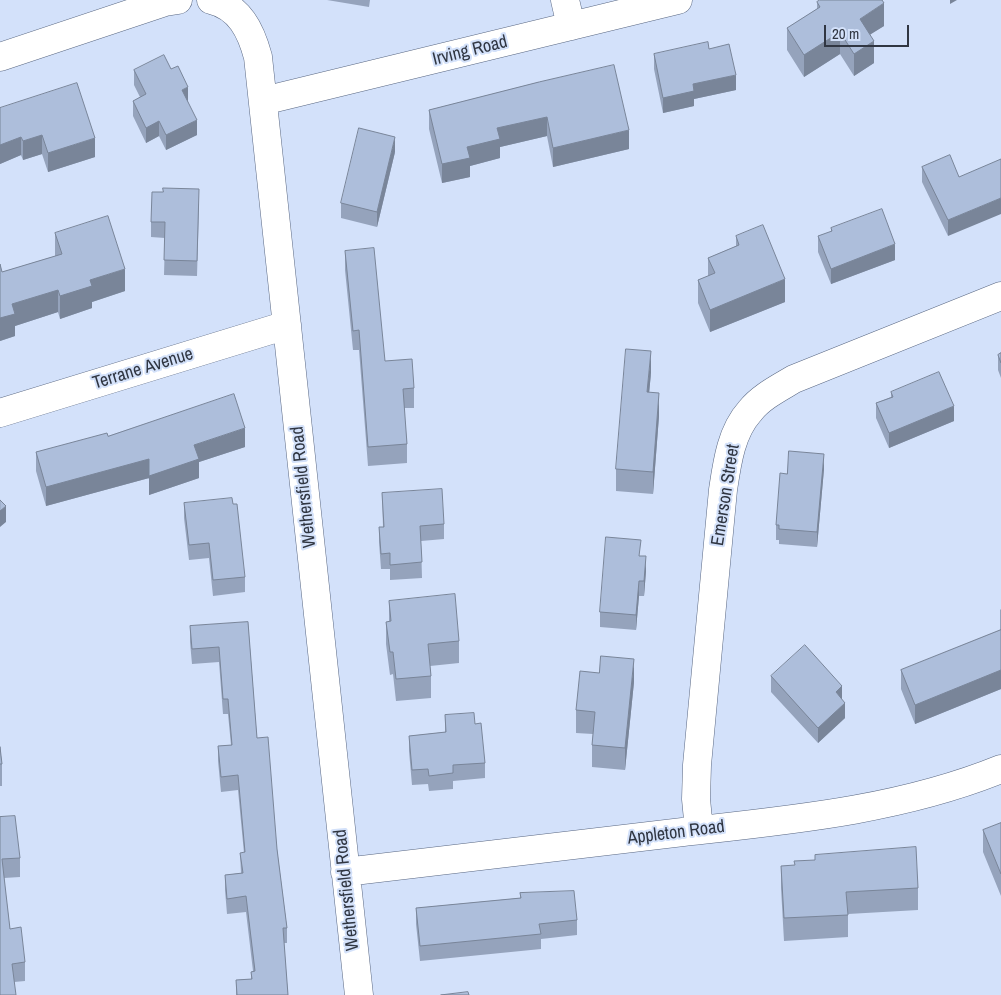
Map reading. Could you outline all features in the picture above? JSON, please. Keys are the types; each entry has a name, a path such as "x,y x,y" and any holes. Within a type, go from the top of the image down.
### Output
{"street":[{"path":"0,57 165,2 178,0"},
{"name":"Wethersfield Road","path":"211,0 220,2 234,11 245,22 253,37 258,57 359,995"},
{"path":"565,0 571,26"},
{"name":"Irving Road","path":"263,102 678,0"},
{"name":"Emerson Street","path":"699,830 696,799 697,765 723,490 727,460 736,432 750,410 770,394 794,379 1001,296"},
{"name":"Terrane Avenue","path":"0,412 287,325"},
{"name":"Appleton Road","path":"346,872 809,817 862,809 911,799 950,788 1001,769"}],"building":[{"path":"820,0 882,0 884,3 860,19 874,41 854,54 840,32 804,55 787,28 820,7 817,2"},
{"path":"708,42 709,49 729,44 736,75 693,84 694,91 663,98 654,54"},
{"path":"164,55 171,69 178,66 188,87 182,90 197,120 166,135 159,121 146,128 133,101 146,94 134,70"},
{"path":"614,65 629,130 553,148 547,117 497,128 500,139 467,147 470,158 442,164 429,110"},
{"path":"77,83 95,138 48,153 42,135 23,141 21,137 0,145 0,108"},
{"path":"359,128 395,137 377,212 341,203"},
{"path":"950,155 959,177 1001,159 1001,198 948,220 922,167"},
{"path":"163,188 199,189 197,261 164,260 165,222 151,222 152,192 163,192"},
{"path":"882,209 895,244 831,269 818,236 832,231 831,228"},
{"path":"108,216 125,269 90,280 92,286 60,296 58,290 12,304 15,314 0,318 0,264 2,272 62,254 55,233"},
{"path":"763,225 785,279 710,310 698,280 715,273 708,258 739,245 736,236"},
{"path":"374,248 385,361 412,359 414,388 403,389 407,444 368,447 359,330 353,331 345,251"},
{"path":"626,349 651,351 647,392 659,393 653,472 616,469"},
{"path":"939,372 954,406 889,433 876,403 893,397 891,392"},
{"path":"234,394 245,428 194,445 199,459 149,476 149,459 46,487 36,452 107,433 108,436"},
{"path":"789,451 824,454 817,532 779,529 779,525 776,525 780,473 787,474"},
{"path":"442,489 444,524 420,526 422,562 390,565 390,553 381,554 379,527 384,527 382,493"},
{"path":"232,498 233,504 237,504 245,577 213,580 209,543 189,545 184,503"},
{"path":"0,500 6,506 0,511"},
{"path":"606,537 641,540 639,556 646,556 644,581 639,581 636,615 600,612"},
{"path":"455,594 459,641 428,644 431,676 396,679 393,652 390,652 386,622 391,621 389,601"},
{"path":"248,622 257,738 268,737 277,849 287,928 283,928 288,995 237,995 236,980 252,979 251,972 255,971 246,896 227,899 225,875 243,873 240,853 245,852 238,775 221,777 218,746 232,745 228,699 223,699 219,647 192,649 190,626"},
{"path":"1001,630 1001,670 915,705 901,670"},
{"path":"805,645 842,686 836,692 845,703 818,728 771,676"},
{"path":"601,656 634,659 625,748 592,745 595,712 576,710 580,671 599,673"},
{"path":"474,713 475,724 481,723 485,763 453,765 453,773 429,776 428,769 412,770 409,736 446,732 445,715"},
{"path":"0,747 2,764 0,764"},
{"path":"15,816 20,858 2,859 10,929 21,927 25,962 12,964 16,995 0,995 0,817"},
{"path":"1001,823 1001,874 983,830"},
{"path":"916,847 918,888 846,892 848,915 784,918 781,866 795,865 794,861 815,860 815,855"},
{"path":"574,891 577,920 539,924 541,934 420,946 416,908 521,898 520,893"},
{"path":"468,992 469,995 441,995"}]}
